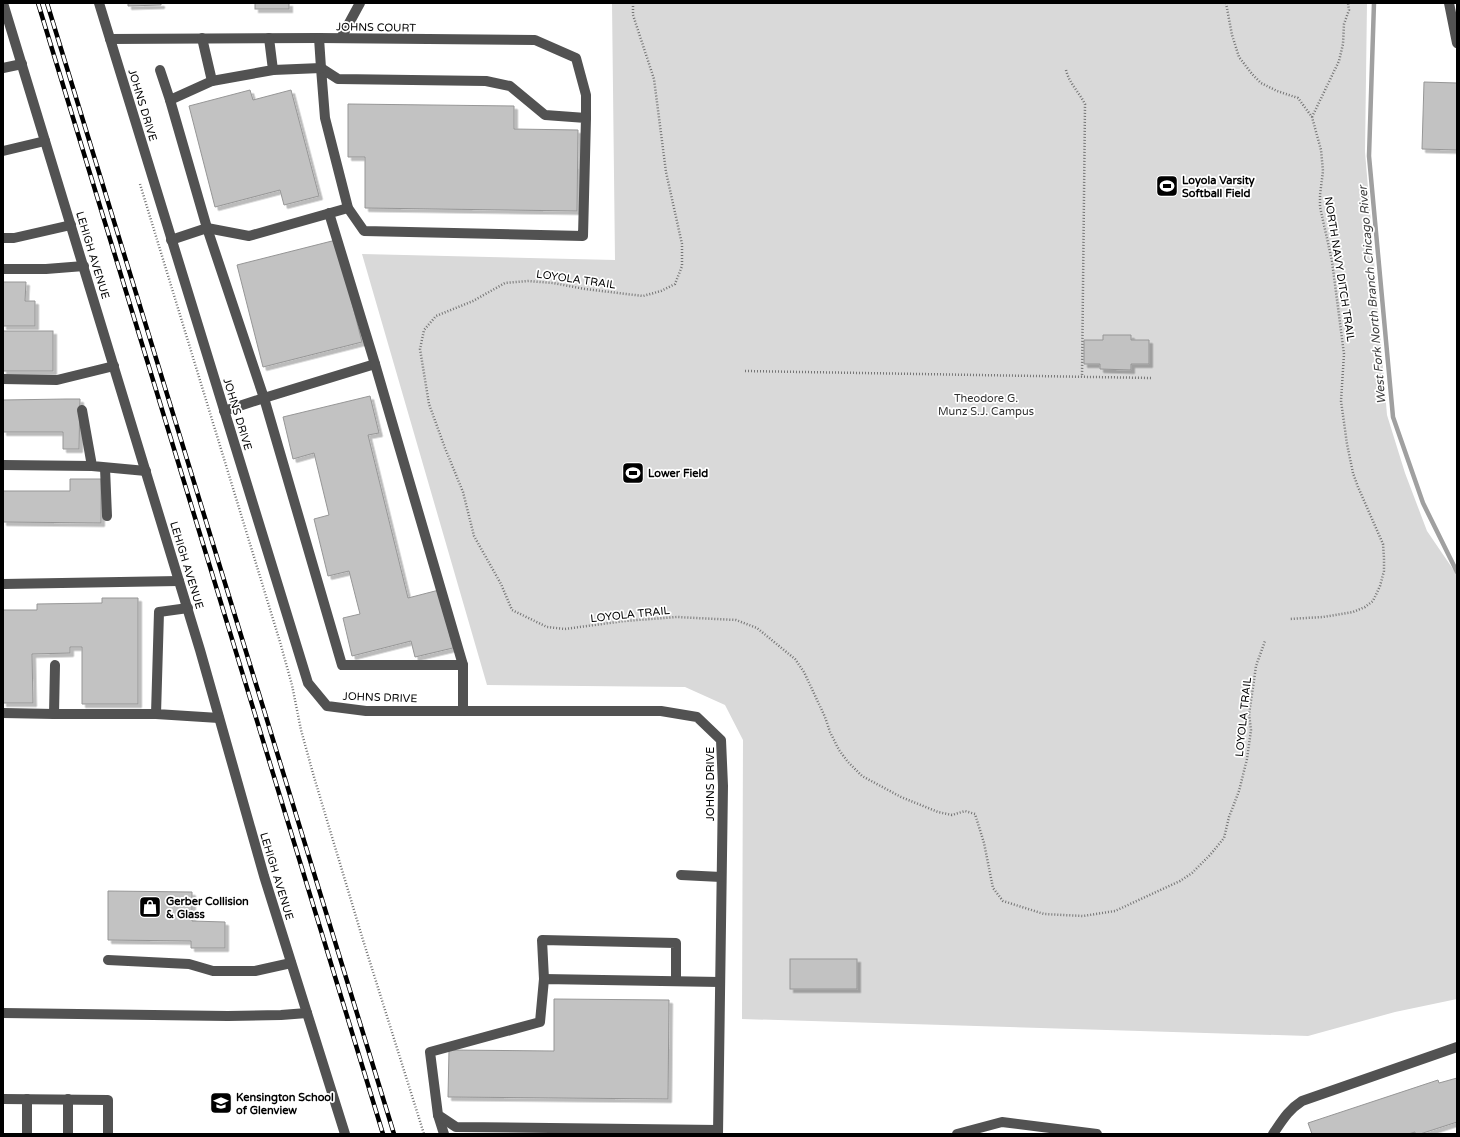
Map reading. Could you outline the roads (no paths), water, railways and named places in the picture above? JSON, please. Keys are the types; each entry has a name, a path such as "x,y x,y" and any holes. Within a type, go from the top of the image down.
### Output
{"street":[{"name":"LEHIGH AVENUE","path":"3,3 180,580 264,876 345,1134"},
{"name":"JOHNS DRIVE","path":"99,3 308,683 327,706 366,711 661,711 697,717 721,740 723,786 718,1132"},
{"path":"341,38 360,3"},
{"path":"1449,3 1457,43"},
{"path":"202,38 212,81"},
{"path":"269,38 273,70"},
{"path":"170,100 212,81 273,70 321,68 338,79 486,81 510,86 545,115 586,118 583,236 364,231 348,208 325,118 321,68 319,38"},
{"name":"JOHNS COURT","path":"110,39 341,38 535,40 576,58 586,95 586,118"},
{"path":"3,68 22,64"},
{"path":"160,70 207,228 264,398 342,665 463,665"},
{"path":"3,151 45,141"},
{"path":"171,240 207,228 249,236 348,208"},
{"path":"329,213 376,364 463,665 463,711"},
{"path":"3,238 14,238 71,225"},
{"path":"3,269 46,269 84,266"},
{"path":"224,411 376,364"},
{"path":"3,379 57,380 114,366"},
{"path":"82,410 92,466"},
{"path":"3,464 92,466 146,471"},
{"path":"105,468 107,516"},
{"path":"3,584 180,580"},
{"path":"156,714 159,612 188,608"},
{"path":"54,714 55,665"},
{"path":"3,713 156,714 219,718"},
{"path":"681,875 721,878"},
{"path":"444,1134 438,1115 430,1052 540,1022 544,979 542,940 676,943 676,981"},
{"path":"108,960 189,964 213,972 256,972 291,963"},
{"path":"544,979 720,982"},
{"path":"3,1013 228,1016 307,1013"},
{"path":"1273,1134 1286,1114 1302,1101 1457,1048"},
{"path":"3,1099 108,1100 108,1134"},
{"path":"27,1099 27,1134"},
{"path":"68,1099 68,1134"},
{"path":"438,1115 456,1127 718,1132"},
{"path":"957,1134 1002,1122 1097,1134"}],"waterway":[{"name":"West Fork North Branch Chicago River","path":"1374,3 1369,156 1393,417 1423,503 1457,572"}],"railway":[{"path":"38,3 383,1134"},
{"path":"47,3 394,1134"}],"place":[{"name":"Loyola Varsity Softball Field","path":"1167,186"},
{"name":"Lower Field","path":"633,473"},
{"name":"Gerber Collision & Glass","path":"150,907"},
{"name":"Kensington School of Glenview","path":"221,1103"}],"park label":[{"name":"Theodore G. Munz S.J. Campus","path":"986,404"}]}
